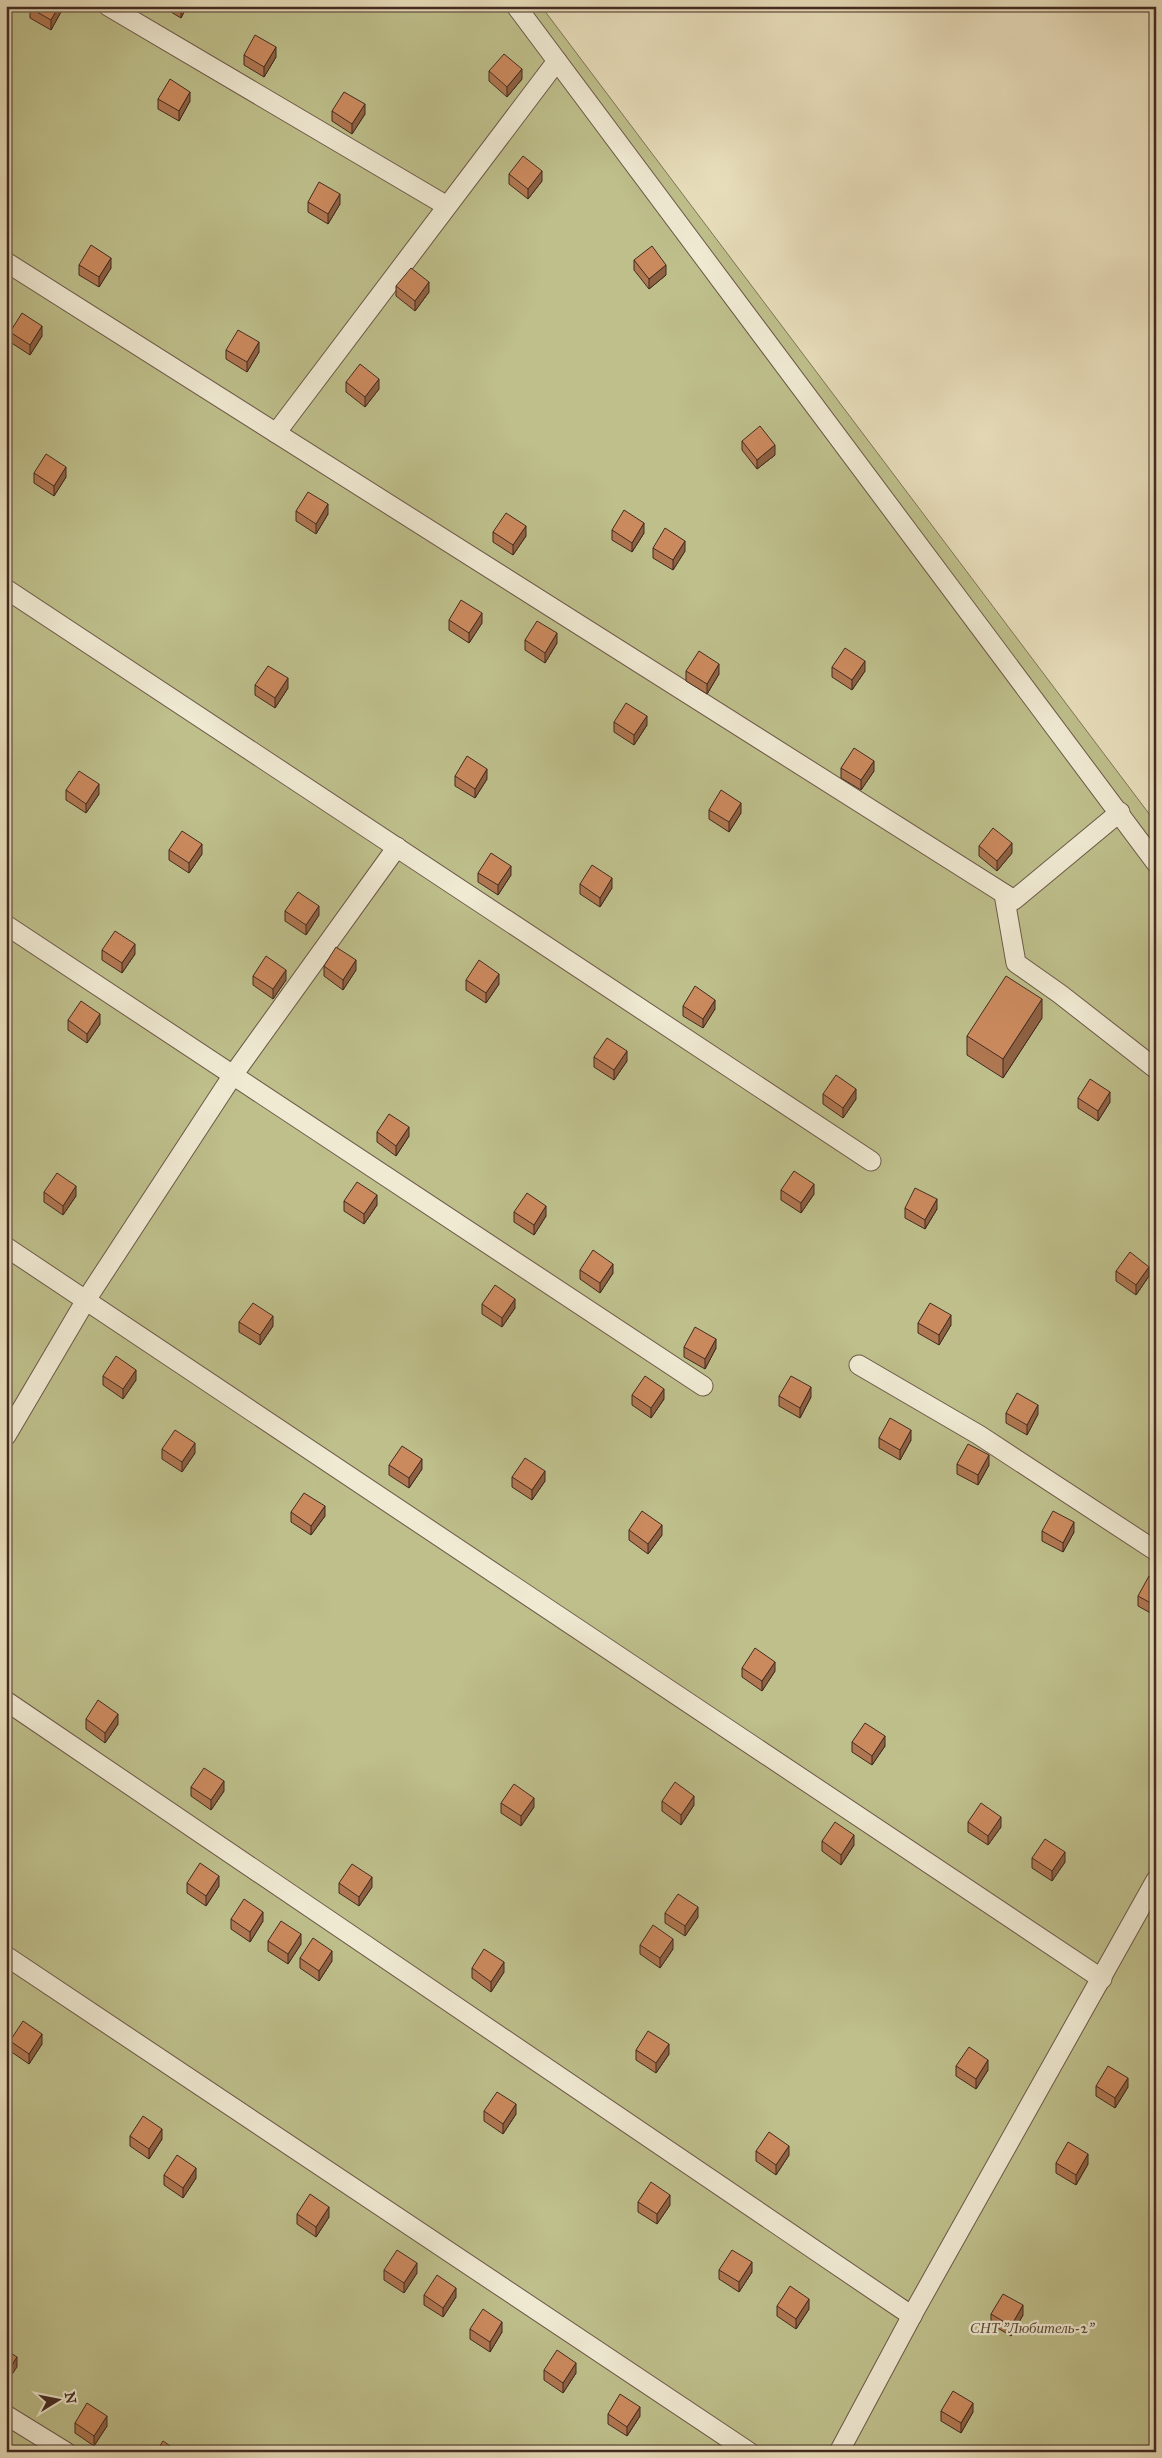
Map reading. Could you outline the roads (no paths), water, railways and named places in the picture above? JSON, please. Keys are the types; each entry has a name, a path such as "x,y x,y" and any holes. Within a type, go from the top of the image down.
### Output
{"lane":[{"path":"108,6 447,206"},
{"path":"516,6 1156,862"},
{"path":"276,433 557,61"},
{"path":"6,262 1014,900 1120,812"},
{"path":"6,589 871,1161"},
{"path":"6,1436 86,1300 233,1075 396,847"},
{"path":"1004,894 1016,963 1060,994 1156,1069"},
{"path":"6,925 703,1386"},
{"path":"6,1247 1102,1979"},
{"path":"859,1365 979,1435 1156,1551"},
{"path":"6,1701 912,2316"},
{"path":"839,2452 912,2316 1156,1880"},
{"path":"6,1956 749,2452"},
{"path":"6,2415 66,2452"}],"park label":[{"name":"СНТ \"Любитель-2\"","path":"1032,2328"}]}
